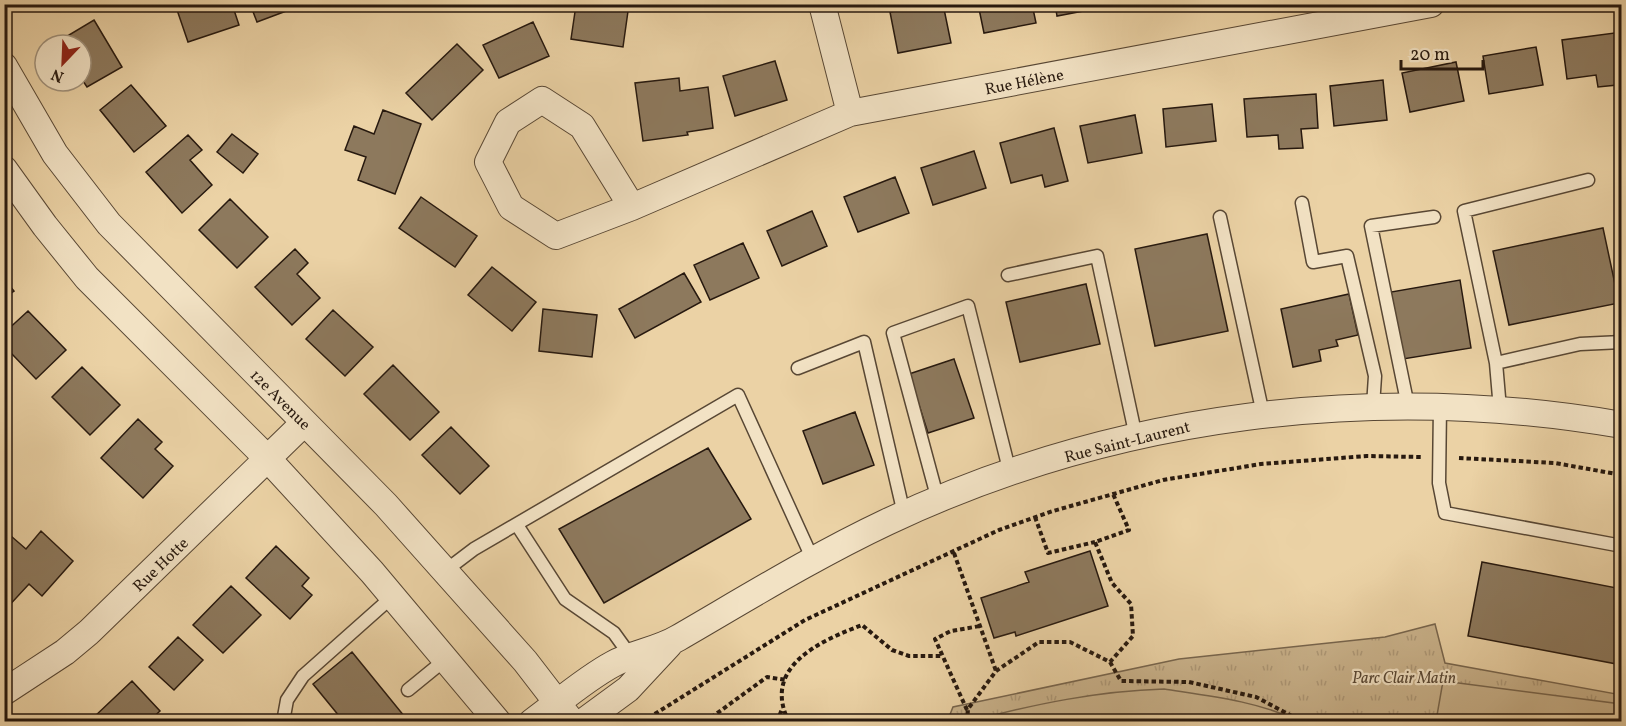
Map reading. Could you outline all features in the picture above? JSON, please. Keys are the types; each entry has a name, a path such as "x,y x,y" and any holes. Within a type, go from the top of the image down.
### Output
{"street":[{"path":"822,4 850,113"},
{"name":"Rue Hélène","path":"632,207 582,126 542,100 508,122 488,162 511,207 556,236 632,207 850,113 1431,4"},
{"name":"12e Avenue","path":"4,66 55,154 109,224 386,505 565,712"},
{"path":"4,169 45,226 87,278 268,459 393,596 498,722"},
{"name":"Rue Saint-Laurent","path":"532,722 565,712 613,664 637,665 813,560 904,514 1010,473 1136,437 1263,414 1372,406 1500,409 1622,425"},
{"name":"Rue Hotte","path":"4,692 65,652 89,632 304,423"},
{"name":"Rue Saint-Laurent","path":"583,722 628,689 637,665"}],"lane":[{"path":"1500,409 1496,363 1464,212 1588,180"},
{"path":"1302,203 1313,262 1347,256 1375,376 1372,406"},
{"path":"1408,406 1371,226 1434,216"},
{"path":"1220,217 1263,414"},
{"path":"1008,275 1097,256 1136,437"},
{"path":"938,500 893,333 968,306 1010,473"},
{"path":"798,368 864,342 904,514"},
{"path":"1496,363 1580,344 1622,342"},
{"path":"445,571 474,549 738,395 813,560"},
{"path":"1440,406 1439,483 1445,513 1622,546"},
{"path":"517,525 565,599 614,633 637,665"},
{"path":"283,722 287,700 303,676 393,596"},
{"path":"408,690 446,659"}],"path":[{"path":"642,722 805,620 954,553 999,530 1163,480 1261,464 1367,456 1420,457"},
{"path":"1461,458 1555,463 1622,475"},
{"path":"1035,518 1048,553 1095,542 1129,530 1113,494"},
{"path":"1095,542 1112,583 1131,603 1133,636 1110,662"},
{"path":"954,553 996,671"},
{"path":"789,722 782,708 781,693 791,664 835,635 862,625 892,650 909,656 941,656"},
{"path":"968,712 935,639 951,631 980,626"},
{"path":"967,722 968,712 996,671 1040,642 1070,642 1110,662 1121,681 1189,682 1234,692 1256,697 1303,722"},
{"path":"705,722 767,677 786,680"},
{"path":"777,722 782,708"}],"green space":[{"name":"Parc Clair Matin","path":"1435,624 1445,663 1622,695 1621,722 947,722 953,707 1179,659 1385,637"},
{"path":"1443,681 1621,704 1621,721 1436,721"},
{"path":"1164,689 1250,704 1299,721 971,721 1067,699 1115,692"}],"building":[{"path":"175,4 232,4 239,25 188,42"},
{"path":"250,4 305,4 257,22"},
{"path":"598,4 629,4 623,47 571,39 576,5 597,8"},
{"path":"943,4 951,43 898,53 890,12"},
{"path":"978,4 1032,4 1036,23 984,33"},
{"path":"1055,4 1110,4 1110,6 1057,16"},
{"path":"94,20 122,67 93,84 93,33 72,33"},
{"path":"533,22 549,56 499,78 483,45"},
{"path":"1622,32 1622,67 1615,68 1617,85 1598,87 1596,75 1567,79 1562,40"},
{"path":"457,44 483,70 432,120 406,93"},
{"path":"1536,47 1543,85 1489,94 1483,56"},
{"path":"775,61 787,100 735,116 723,76"},
{"path":"1456,62 1464,101 1410,112 1402,73"},
{"path":"679,78 680,91 708,87 713,128 687,132 688,135 643,141 635,83"},
{"path":"1383,80 1387,120 1334,126 1330,86"},
{"path":"131,85 166,126 134,152 100,110"},
{"path":"1316,94 1318,128 1301,129 1303,148 1279,149 1278,135 1247,137 1244,99"},
{"path":"1212,104 1216,141 1166,147 1163,109"},
{"path":"383,110 421,124 395,194 358,180 366,157 345,150 354,126 374,134"},
{"path":"1135,115 1142,153 1088,163 1080,126"},
{"path":"1054,128 1068,181 1045,187 1042,175 1011,183 1000,143"},
{"path":"232,134 258,154 243,173 217,152"},
{"path":"188,135 202,150 190,160 212,185 182,213 146,172"},
{"path":"974,151 986,188 933,205 921,168"},
{"path":"895,177 909,213 858,232 844,197"},
{"path":"421,197 477,236 455,267 399,228"},
{"path":"230,199 268,237 237,268 199,230"},
{"path":"812,211 827,246 782,266 767,231"},
{"path":"1603,228 1619,303 1509,325 1493,251"},
{"path":"1207,234 1228,331 1155,346 1135,249"},
{"path":"743,243 759,278 710,300 694,265"},
{"path":"295,249 308,263 297,274 320,298 292,325 255,287"},
{"path":"492,267 536,302 512,331 468,295"},
{"path":"684,273 701,302 635,338 619,309"},
{"path":"4,279 14,291 4,298"},
{"path":"1460,280 1471,348 1403,359 1391,292"},
{"path":"1086,284 1100,344 1020,362 1006,302"},
{"path":"1349,294 1358,335 1336,340 1338,346 1319,350 1321,361 1293,367 1281,309"},
{"path":"543,309 597,315 592,357 539,351"},
{"path":"333,310 373,347 345,376 306,339"},
{"path":"28,311 66,350 36,379 11,353 4,359 4,333"},
{"path":"954,359 974,418 928,433 909,374"},
{"path":"393,365 439,412 410,440 364,394"},
{"path":"82,367 120,405 90,435 52,397"},
{"path":"855,412 874,465 823,484 803,431"},
{"path":"138,419 162,442 155,449 173,466 143,498 101,458"},
{"path":"451,427 489,466 460,494 422,455"},
{"path":"708,448 751,519 604,603 559,529"},
{"path":"4,530 26,549 41,531 73,561 42,596 29,584 6,609"},
{"path":"276,546 309,578 302,586 312,595 290,619 246,578"},
{"path":"1090,551 1108,606 1016,636 1015,632 994,638 981,598 1029,582 1025,572"},
{"path":"1482,562 1622,589 1622,665 1468,636"},
{"path":"231,586 261,615 223,653 193,625"},
{"path":"178,637 203,660 174,690 149,667"},
{"path":"352,652 409,722 344,722 313,684"},
{"path":"132,681 160,711 148,722 98,722 94,717"}]}
